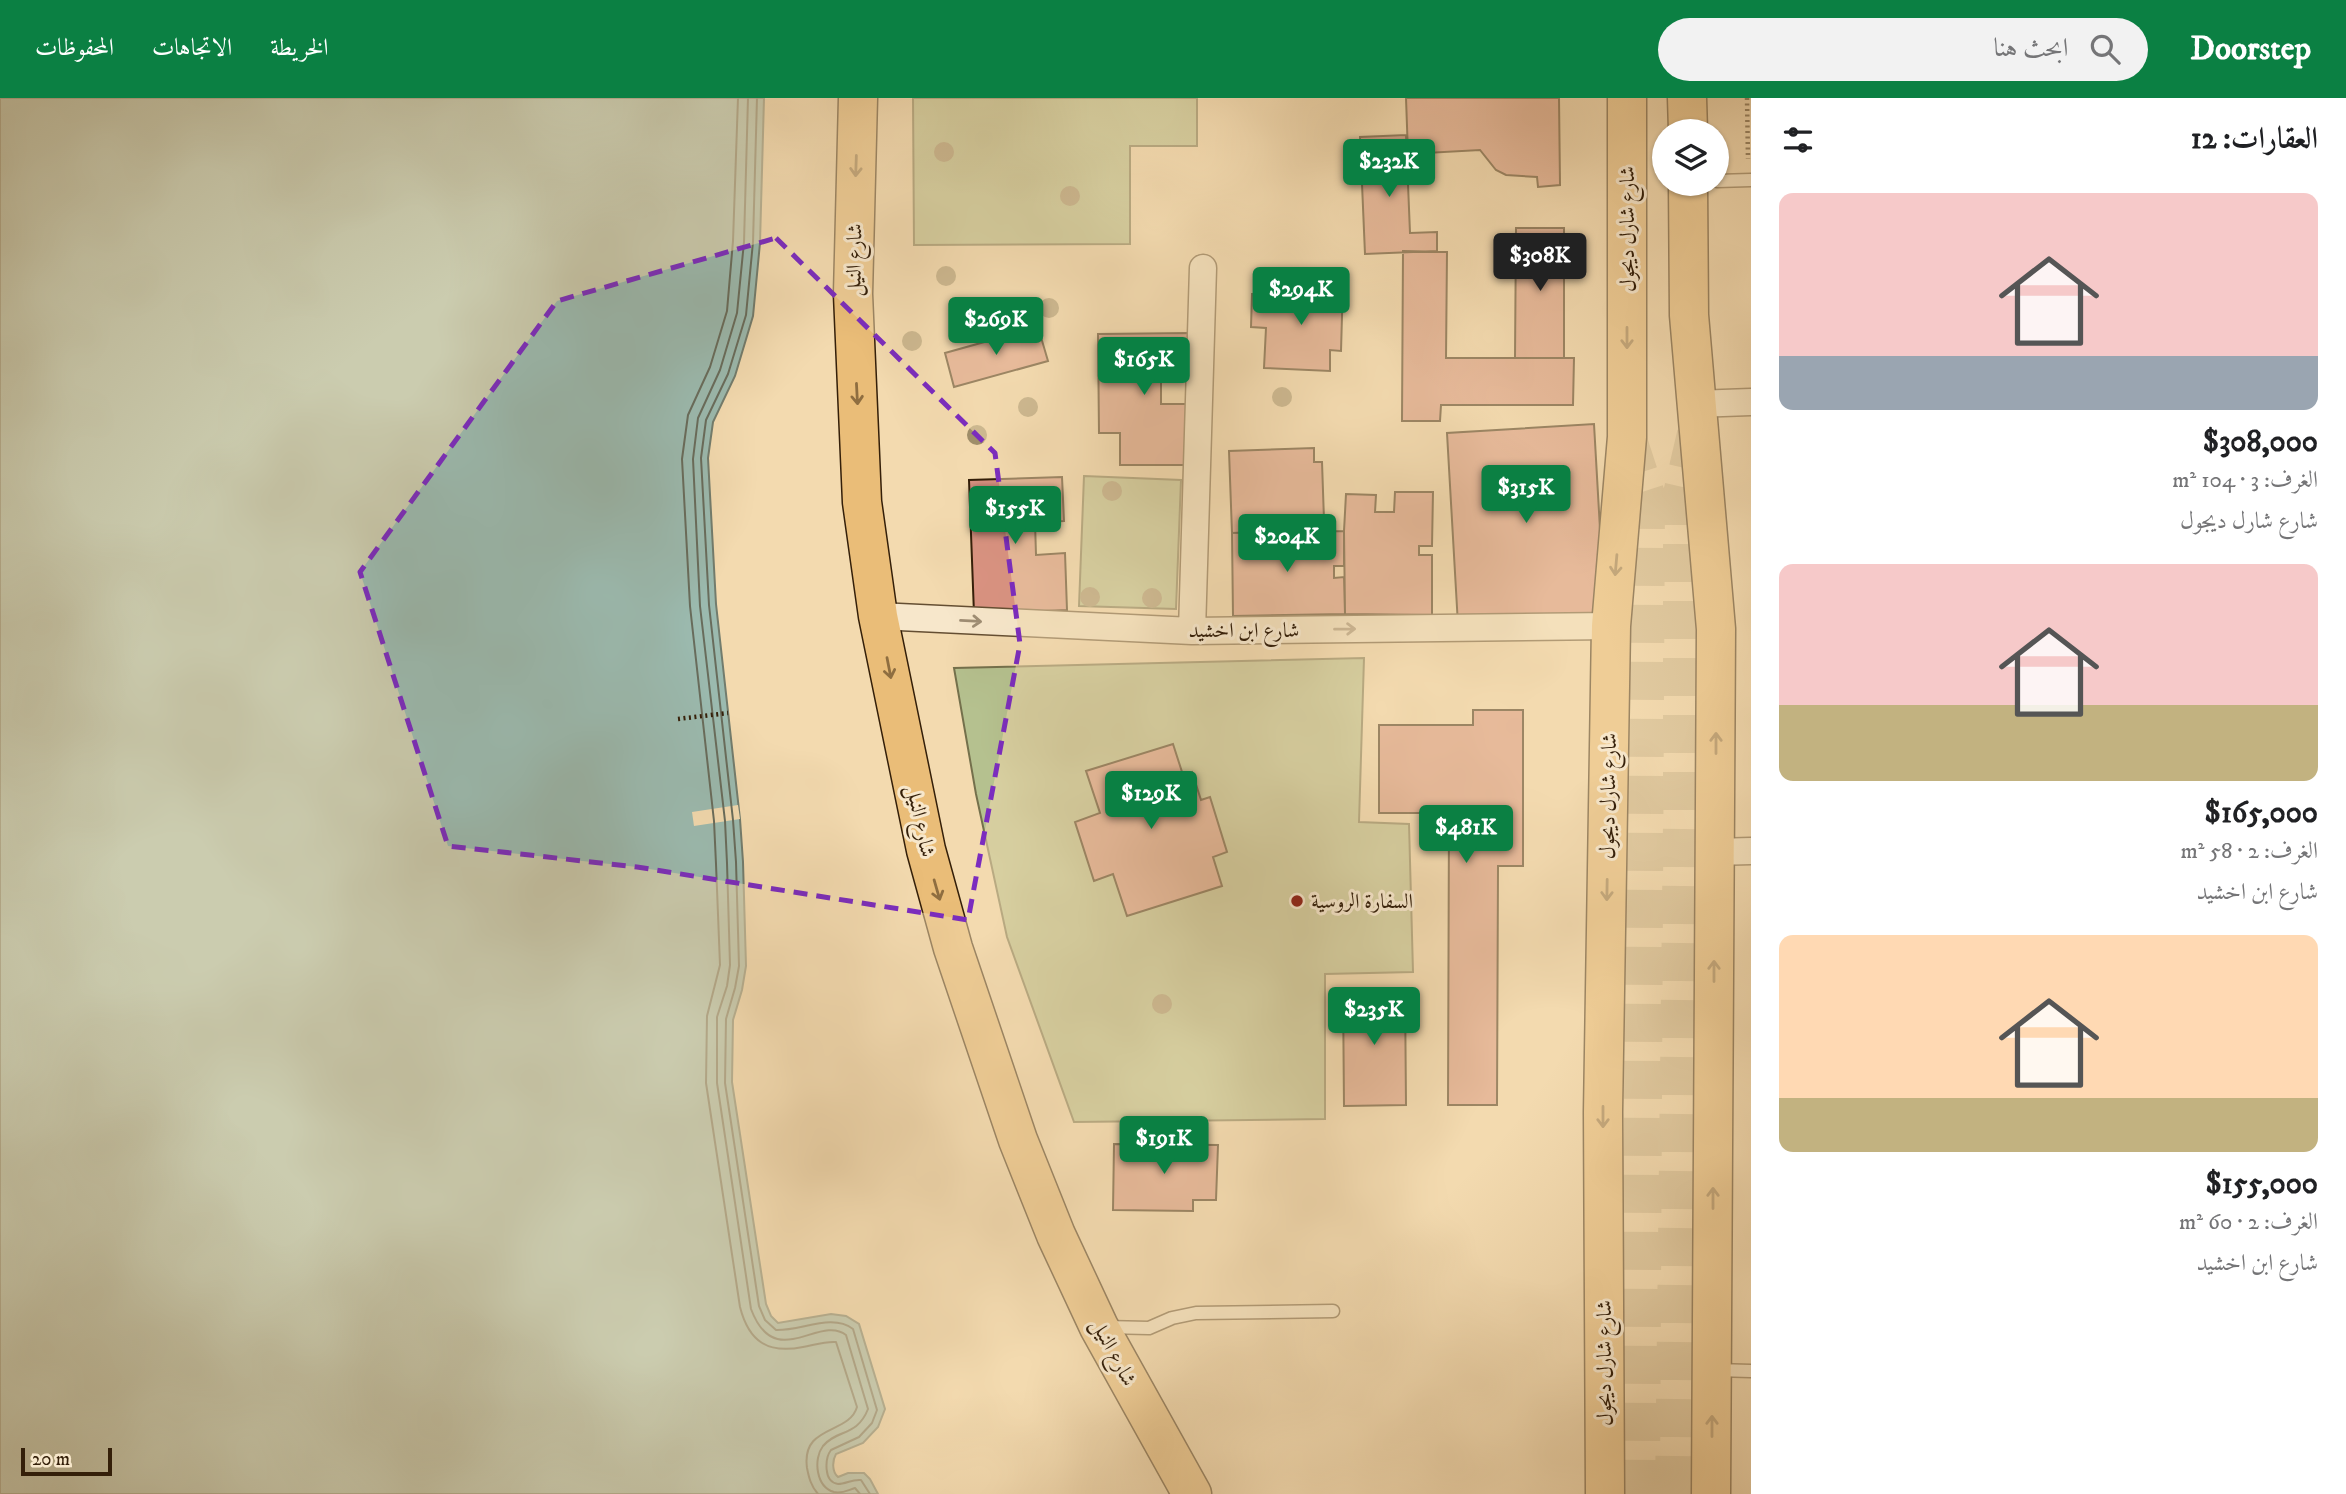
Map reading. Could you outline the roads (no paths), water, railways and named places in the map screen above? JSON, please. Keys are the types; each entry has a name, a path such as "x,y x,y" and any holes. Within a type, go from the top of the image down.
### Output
{"main road":[{"name":"شارع النيل","path":"858,98 853,294 862,502 878,616 926,850 953,948 1018,1140 1056,1235 1099,1327 1192,1494"},
{"name":"شارع شارل ديجول","path":"1605,1494 1603,1112 1611,626 1627,437 1627,98"},
{"path":"1687,98 1688,119"},
{"path":"1688,196 1689,315 1695,404 1733,851 1712,1370 1711,1494"}],"street":[{"path":"1192,631 1203,268"},
{"path":"1695,404 1751,402"},
{"name":"شارع ابن اخشيد","path":"878,616 1192,631 1611,626"}],"lane":[{"path":"1729,178 1749,174"},
{"path":"1099,1327 1149,1328 1172,1318 1196,1313 1333,1311"},
{"path":"1712,1370 1751,1371"}],"water":[{"path":"0,98 764,98 760,243 753,316 735,376 713,422 708,458 716,604 743,862 746,966 733,1020 732,1082 766,1304 771,1316 778,1323 831,1314 846,1316 859,1324 885,1409 878,1427 863,1443 836,1454 833,1466 838,1477 848,1473 864,1473 878,1494 0,1494"}],"tunnel":[{"path":"1674,1494 1682,824 1682,494 1696,434"},
{"path":"1627,437 1646,495 1641,1494"}],"place":[{"name":"السفارة الروسية","path":"1297,901"}]}
